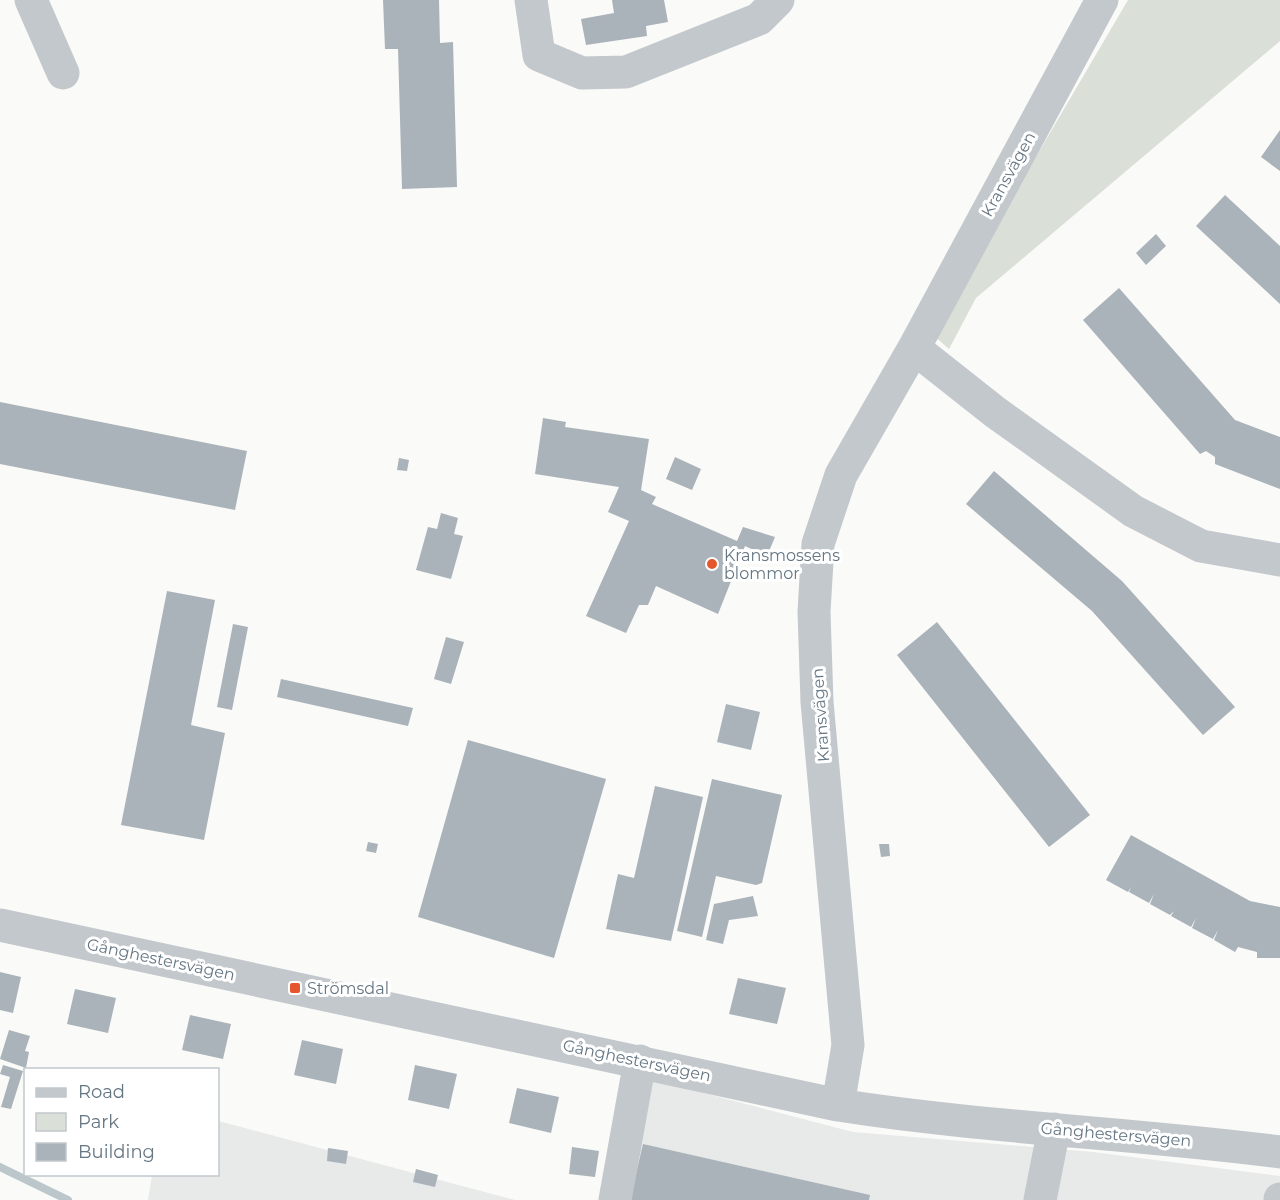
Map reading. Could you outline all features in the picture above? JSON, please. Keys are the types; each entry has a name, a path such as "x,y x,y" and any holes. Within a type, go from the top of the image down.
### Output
{"street":[{"path":"31,0 63,73"},
{"path":"531,0 539,55 582,73 626,72 759,18 778,0"},
{"name":"Kransvägen","path":"838,1105 848,1045 817,702 814,612 818,544 841,475 915,348 1102,0"},
{"path":"915,348 995,412 1133,511 1201,546 1280,561"},
{"name":"Gånghestersvägen","path":"0,925 838,1105 920,1117 1188,1140 1280,1152"},
{"path":"615,1200 640,1061"},
{"path":"1040,1200 1053,1129"}],"shaded area":[{"path":"635,1075 853,1132 1093,1152 1280,1176 1280,1200 616,1200"},
{"path":"219,1121 515,1200 148,1200 152,1176 219,1176"}],"green space":[{"path":"1128,0 1280,0 1280,41 976,298 949,349 932,334"}],"building":[{"path":"383,0 439,0 440,43 453,42 457,187 402,189 398,49 385,49"},
{"path":"612,0 664,0 668,22 646,26 647,36 586,45 581,19 614,13"},
{"path":"1280,130 1280,171 1261,157"},
{"path":"1225,195 1280,246 1280,304 1196,226"},
{"path":"1156,234 1166,246 1146,265 1136,253"},
{"path":"1119,288 1235,420 1280,437 1280,489 1215,464 1215,457 1206,451 1200,454 1083,320"},
{"path":"0,402 247,451 235,510 0,464"},
{"path":"543,418 566,422 565,427 649,439 641,490 656,497 652,504 737,541 743,527 775,537 767,556 745,546 718,614 656,586 648,605 639,605 626,633 586,616 629,521 608,512 619,487 535,474"},
{"path":"675,457 701,469 692,490 666,479"},
{"path":"399,458 409,460 407,471 397,470"},
{"path":"994,471 1122,581 1235,707 1203,735 1092,611 966,504"},
{"path":"441,513 458,518 454,534 463,536 451,579 416,570 428,527 437,529"},
{"path":"167,591 215,600 191,725 225,733 204,840 121,825"},
{"path":"937,622 1090,815 1049,847 897,655"},
{"path":"233,624 248,627 232,710 217,707"},
{"path":"446,637 464,642 451,684 434,679"},
{"path":"281,679 413,708 408,726 277,697"},
{"path":"726,704 760,712 751,750 717,742"},
{"path":"468,740 606,779 554,958 418,917"},
{"path":"712,779 782,795 762,883 756,885 716,876 702,937 677,931"},
{"path":"655,786 703,797 671,941 606,929 618,874 634,878"},
{"path":"1131,835 1250,901 1280,907 1280,958 1257,958 1257,952 1238,947 1235,952 1214,940 1218,930 1213,939 1192,928 1196,918 1191,927 1171,916 1174,911 1170,915 1150,904 1154,894 1149,903 1129,892 1131,887 1128,892 1106,880"},
{"path":"368,842 378,844 376,853 366,851"},
{"path":"879,844 889,844 890,856 881,857"},
{"path":"753,896 758,916 729,920 723,944 706,940 714,904"},
{"path":"0,972 21,977 13,1013 0,1010"},
{"path":"738,978 786,988 777,1024 729,1014"},
{"path":"75,989 116,998 108,1033 67,1024"},
{"path":"190,1015 231,1024 223,1059 182,1050"},
{"path":"9,1030 30,1036 25,1051 29,1052 26,1068 0,1059"},
{"path":"302,1040 343,1049 336,1084 294,1075"},
{"path":"3,1065 23,1071 11,1109 1,1107 10,1077 0,1074"},
{"path":"415,1065 457,1074 449,1109 408,1100"},
{"path":"517,1088 559,1097 551,1133 509,1123"},
{"path":"643,1144 870,1195 869,1200 630,1200"},
{"path":"572,1147 599,1151 595,1177 569,1174"},
{"path":"328,1148 348,1151 346,1164 327,1161"},
{"path":"416,1169 438,1175 435,1187 413,1182"}],"waterway":[{"path":"0,1167 68,1200"}],"place":[{"name":"Kransmossens blommor","path":"712,564"},
{"name":"Strömsdal","path":"295,988"}]}
